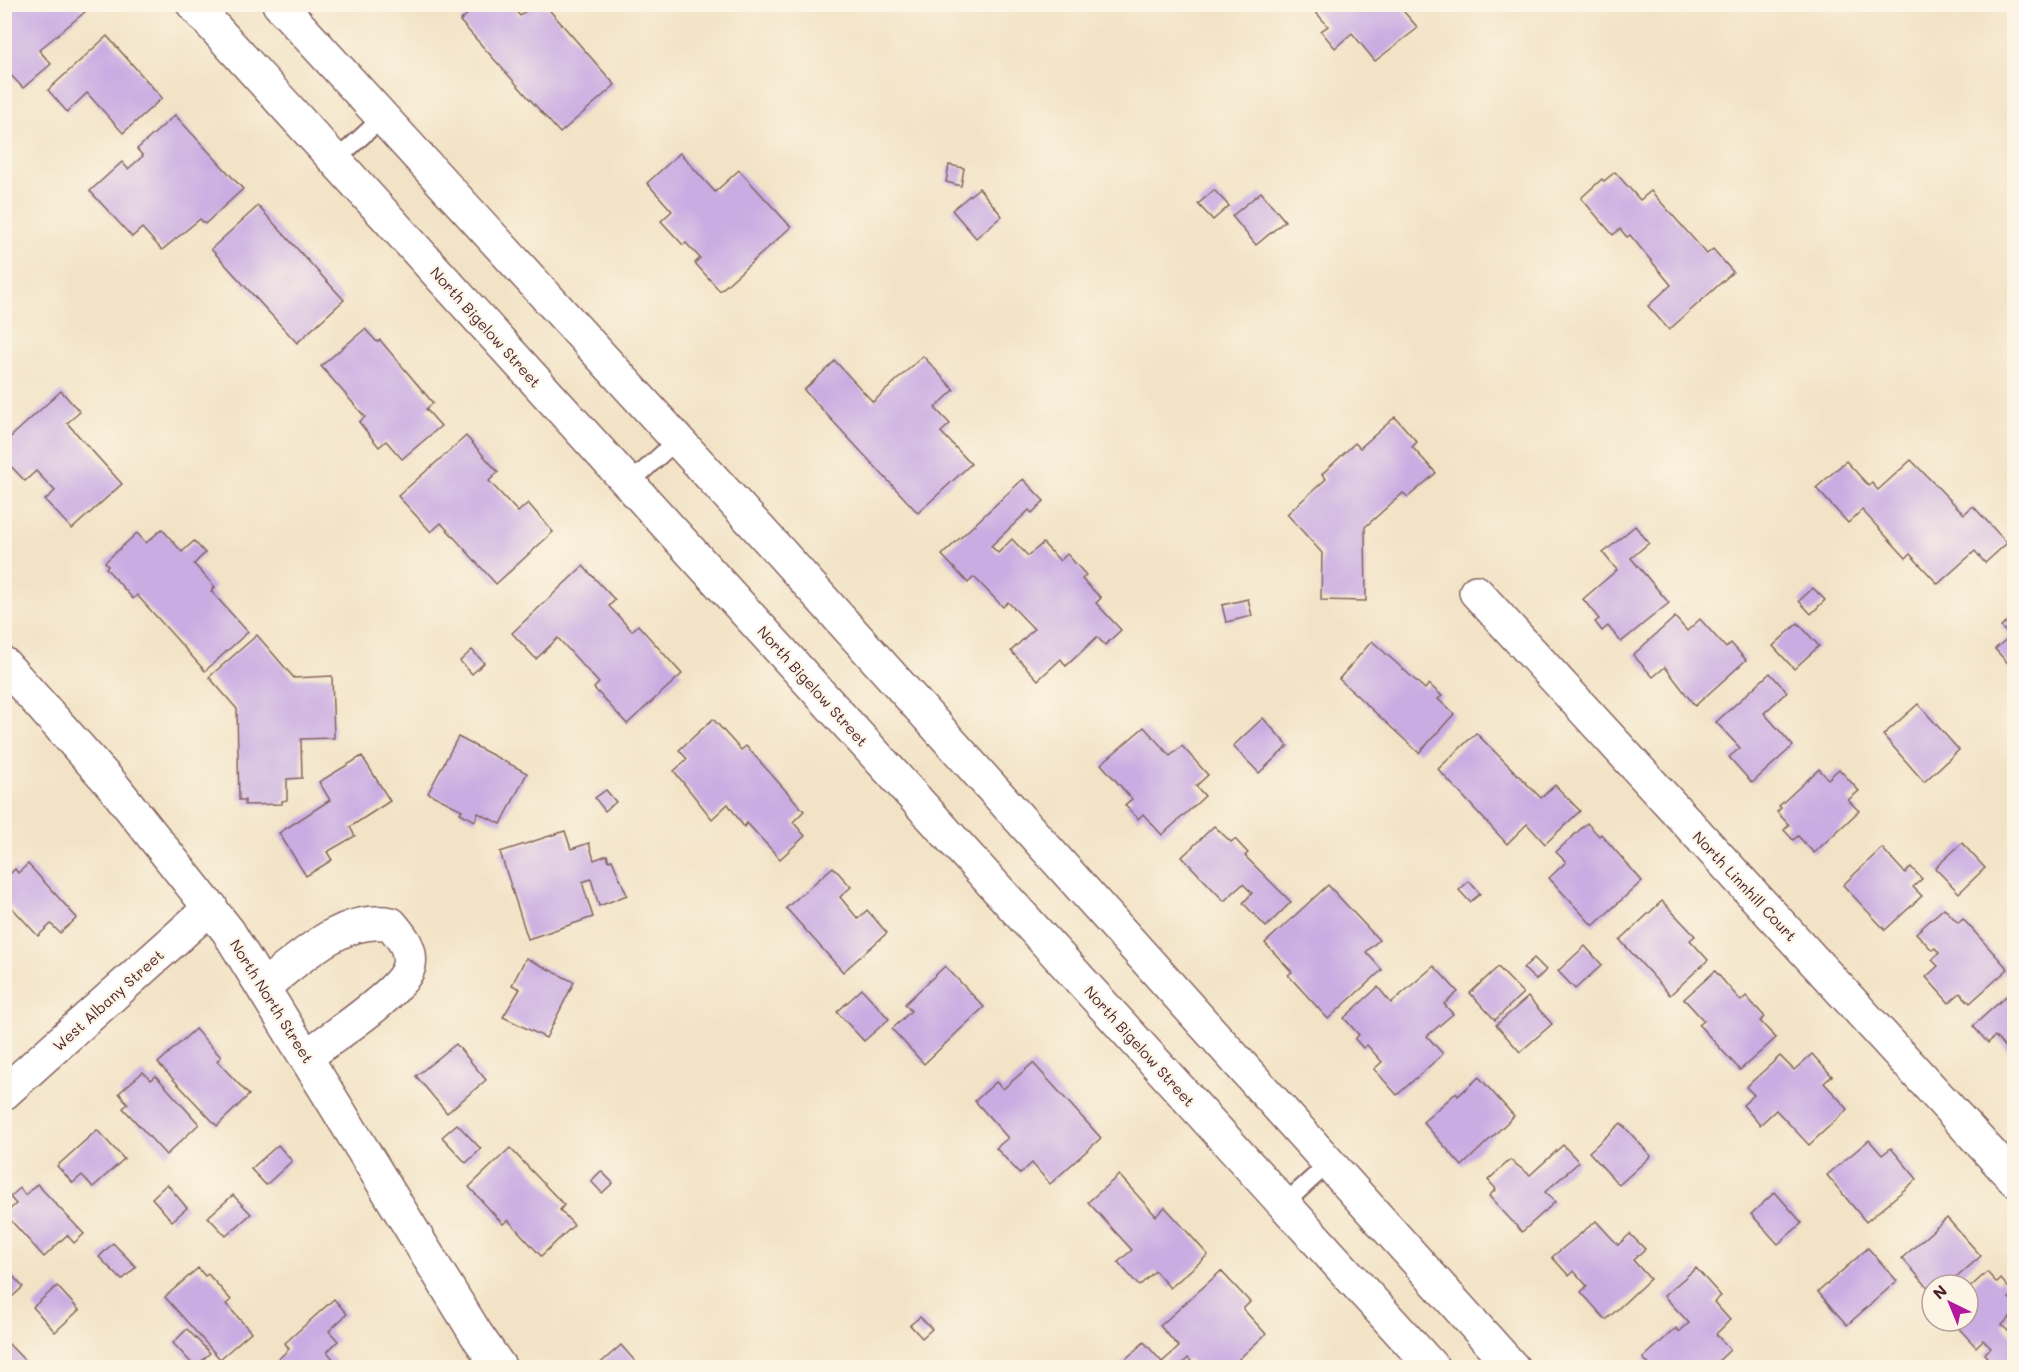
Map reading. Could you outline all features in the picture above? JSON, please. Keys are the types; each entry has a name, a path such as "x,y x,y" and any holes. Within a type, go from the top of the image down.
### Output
{"street":[{"name":"North Bigelow Street","path":"193,4 1433,1368"},
{"path":"279,4 677,440 1513,1368"},
{"name":"North Linnhill Court","path":"1476,592 2014,1179"},
{"name":"North North Street","path":"4,664 114,787 211,907 307,1056 488,1363"},
{"name":"West Albany Street","path":"4,1094 211,907"},
{"path":"264,986 340,931 356,925 376,921 391,924 408,947 409,966 384,999 307,1056"}],"lane":[{"path":"335,161 382,118"},
{"path":"629,484 677,440"},
{"path":"1284,1204 1329,1163"}],"building":[{"path":"4,4 78,4 85,12 39,50 51,64 23,88 10,74 7,77 4,75"},
{"path":"478,4 510,4 520,16 533,4 544,4 615,85 560,133 460,21"},
{"path":"1318,5 1398,5 1418,28 1375,61 1352,33 1335,48 1321,31 1328,26 1313,9"},
{"path":"107,36 162,98 123,133 87,93 67,112 48,90"},
{"path":"175,115 243,189 205,224 200,219 162,250 142,228 132,237 90,191 122,162 128,169 143,156 137,149"},
{"path":"680,153 715,192 739,170 791,227 720,291 695,263 700,258 686,243 683,245 661,221 672,211 647,183"},
{"path":"949,165 964,168 961,186 946,182"},
{"path":"1615,172 1640,200 1651,191 1707,254 1713,249 1733,272 1669,330 1648,306 1671,285 1630,235 1627,237 1620,229 1613,235 1581,198 1602,179 1604,181"},
{"path":"979,188 1002,216 976,238 952,210"},
{"path":"1214,190 1229,206 1213,220 1198,204"},
{"path":"1261,192 1285,221 1256,245 1232,216"},
{"path":"258,206 344,300 297,343 211,249"},
{"path":"365,329 377,342 380,340 433,403 426,409 441,426 402,459 386,441 379,447 359,422 365,417 321,366"},
{"path":"923,356 954,390 935,408 950,424 941,432 971,464 918,513 804,390 835,361 873,402"},
{"path":"61,391 80,412 67,423 122,484 72,529 45,500 55,491 36,471 25,481 4,459 4,443"},
{"path":"1395,417 1417,442 1412,447 1436,473 1408,497 1403,493 1365,527 1366,601 1321,600 1322,553 1287,514 1326,479 1322,474 1355,443 1360,448"},
{"path":"466,436 498,472 489,481 518,512 528,503 553,532 496,584 441,523 431,532 398,496"},
{"path":"1911,460 1964,514 1973,506 2007,543 1985,563 1975,551 1938,584 1910,554 1906,558 1862,510 1848,523 1816,488 1846,461 1869,486 1872,483 1878,490"},
{"path":"1023,479 1044,501 1032,513 1029,510 991,546 998,553 1012,539 1028,556 1043,543 1060,561 1067,554 1086,575 1082,579 1101,598 1096,603 1121,630 1105,645 1097,637 1066,666 1061,659 1038,680 1011,651 1034,629 1008,602 1003,607 974,577 968,583 942,555"},
{"path":"1635,526 1649,543 1631,558 1669,603 1621,642 1608,626 1602,631 1595,622 1599,619 1583,599 1617,570 1603,553"},
{"path":"162,529 182,552 194,541 205,553 194,564 215,587 211,591 248,632 205,671 137,595 133,599 106,568 108,566 105,562 137,533 146,543"},
{"path":"583,566 615,600 609,606 632,631 638,625 682,674 627,724 594,688 599,683 558,638 536,659 512,633"},
{"path":"1813,588 1825,600 1811,614 1799,601"},
{"path":"1248,599 1252,616 1226,622 1222,605"},
{"path":"2014,615 2014,670 1995,649 2010,636 2001,627"},
{"path":"1675,617 1687,631 1700,619 1726,648 1731,643 1746,660 1695,706 1665,667 1653,677 1633,655"},
{"path":"1798,623 1819,646 1794,669 1773,646"},
{"path":"257,635 294,678 332,676 334,738 301,739 302,778 287,779 287,800 282,801 282,804 245,805 245,800 239,800 237,709 209,677"},
{"path":"1372,641 1425,689 1429,684 1442,696 1438,699 1454,714 1419,753 1339,679"},
{"path":"472,650 484,663 472,674 460,661"},
{"path":"1770,673 1787,692 1764,713 1793,746 1752,783 1729,757 1740,748 1716,722"},
{"path":"1918,704 1959,750 1924,782 1883,735"},
{"path":"1263,718 1288,746 1259,773 1233,746"},
{"path":"713,719 741,750 746,746 804,811 793,822 805,836 780,859 747,823 744,827 728,804 712,819 674,771 687,759 679,750"},
{"path":"1144,727 1170,756 1182,746 1208,775 1196,786 1205,796 1162,835 1143,814 1138,819 1125,805 1132,799 1101,764"},
{"path":"1476,733 1541,798 1555,785 1580,811 1545,844 1527,824 1507,844 1438,769"},
{"path":"458,737 527,773 501,824 478,813 475,821 460,813 462,810 428,793"},
{"path":"362,756 390,801 350,827 355,836 327,852 332,860 306,876 279,833 330,800 319,782"},
{"path":"1819,769 1828,779 1839,769 1859,791 1848,800 1859,811 1814,853 1798,836 1793,840 1784,830 1789,825 1777,812 1781,808 1779,806"},
{"path":"606,790 616,802 605,811 595,798"},
{"path":"1587,823 1599,836 1601,834 1642,881 1593,926 1549,878 1566,862 1556,852"},
{"path":"1214,826 1231,842 1235,839 1248,853 1245,856 1291,902 1266,927 1243,903 1252,893 1243,884 1224,901 1182,857"},
{"path":"565,831 571,849 589,843 594,860 607,855 609,861 612,860 627,895 599,906 591,879 582,882 593,917 528,939 500,852"},
{"path":"1962,843 1985,868 1959,893 1935,868"},
{"path":"1882,848 1905,873 1911,867 1922,879 1913,887 1922,896 1885,930 1843,885"},
{"path":"28,864 77,918 60,933 51,924 38,936 4,899 4,884 8,881 5,879 15,869 18,873"},
{"path":"833,867 851,887 840,897 858,919 867,910 887,933 843,972 786,908"},
{"path":"1469,881 1480,894 1470,902 1459,890"},
{"path":"1328,885 1379,940 1366,952 1382,970 1328,1019 1288,975 1292,972 1265,943"},
{"path":"1662,901 1695,936 1690,940 1708,960 1670,995 1620,940"},
{"path":"1944,908 1958,923 1963,919 2008,969 1970,1003 1960,993 1949,1003 1926,977 1938,966 1932,960 1939,953 1935,948 1932,950 1916,933"},
{"path":"1585,946 1602,965 1575,989 1558,971"},
{"path":"526,958 574,982 546,1038 503,1017 520,989 512,985"},
{"path":"1534,958 1546,970 1536,980 1523,968"},
{"path":"945,966 984,1007 924,1064 892,1029 911,1011 905,1004"},
{"path":"1434,966 1458,992 1444,1004 1453,1014 1427,1036 1443,1054 1397,1095 1374,1069 1382,1062 1367,1045 1363,1048 1355,1039 1359,1035 1344,1018 1378,987 1391,1003"},
{"path":"1498,967 1523,993 1495,1020 1470,993"},
{"path":"1715,971 1741,1001 1746,996 1765,1017 1760,1021 1776,1038 1740,1070 1699,1025 1704,1021 1684,999"},
{"path":"862,989 889,1019 864,1041 837,1012"},
{"path":"2014,989 2014,1058 1995,1036 1988,1043 1973,1026"},
{"path":"1528,997 1552,1024 1520,1052 1496,1025"},
{"path":"195,1029 221,1057 217,1061 249,1095 217,1126 158,1063"},
{"path":"456,1044 486,1080 447,1113 416,1076"},
{"path":"1812,1054 1832,1076 1824,1083 1848,1109 1809,1145 1776,1110 1760,1125 1743,1105 1754,1095 1746,1087 1780,1056 1794,1070"},
{"path":"1033,1063 1101,1138 1050,1184 1032,1163 1020,1174 996,1148 1008,1138 975,1101 996,1082 1003,1089"},
{"path":"143,1072 151,1080 156,1076 199,1124 166,1155 123,1108 128,1104 119,1093"},
{"path":"1479,1077 1514,1116 1462,1166 1423,1122 1456,1093 1458,1096"},
{"path":"1621,1123 1651,1156 1619,1185 1589,1152"},
{"path":"457,1124 481,1149 466,1163 442,1137"},
{"path":"97,1130 124,1159 93,1187 82,1175 73,1183 57,1166"},
{"path":"1869,1140 1882,1155 1891,1148 1917,1179 1866,1222 1827,1175"},
{"path":"278,1145 292,1161 266,1185 251,1169"},
{"path":"1563,1145 1579,1162 1545,1192 1555,1202 1522,1232 1489,1196 1496,1189 1488,1180 1510,1160 1530,1175"},
{"path":"510,1148 564,1205 560,1210 574,1225 541,1256 508,1220 503,1224 469,1187"},
{"path":"601,1171 613,1183 602,1193 591,1181"},
{"path":"1119,1175 1156,1216 1165,1207 1208,1255 1170,1288 1155,1271 1139,1286 1118,1262 1132,1250 1088,1202"},
{"path":"37,1184 84,1234 74,1243 67,1235 44,1257 5,1214 16,1204 10,1197 20,1188 25,1195"},
{"path":"167,1184 187,1208 172,1221 152,1198"},
{"path":"1775,1192 1802,1223 1778,1244 1751,1214"},
{"path":"233,1195 251,1214 226,1236 208,1217"},
{"path":"1947,1218 1981,1256 1962,1273 1920,1273 1920,1278 1902,1258"},
{"path":"1596,1221 1618,1245 1630,1234 1645,1249 1633,1260 1650,1279 1606,1320 1581,1292 1587,1286 1574,1271 1569,1276 1552,1257"},
{"path":"113,1243 136,1267 122,1280 99,1257"},
{"path":"1868,1248 1897,1281 1847,1325 1818,1292"},
{"path":"4,1267 23,1287 4,1304"},
{"path":"198,1268 205,1276 208,1274 231,1300 226,1304 251,1332 220,1359 165,1297"},
{"path":"1696,1268 1721,1296 1714,1302 1730,1320 1716,1334 1730,1350 1711,1368 1652,1368 1643,1358 1676,1328 1679,1332 1689,1323 1664,1296"},
{"path":"1221,1271 1250,1302 1243,1309 1266,1334 1229,1368 1197,1368 1188,1358 1178,1368 1116,1368 1144,1342 1162,1362 1179,1347 1160,1326"},
{"path":"1987,1272 1997,1283 2001,1279 2014,1294 2009,1298 2014,1303 2014,1313 2002,1325 2014,1337 2014,1355 2000,1368 1997,1368 1984,1354 1991,1348 1983,1340 1976,1347 1963,1333 1980,1333 1980,1278"},
{"path":"57,1286 79,1310 55,1332 33,1307"},
{"path":"334,1299 347,1314 329,1331 338,1341 327,1352 338,1364 334,1368 269,1368 289,1349 285,1343"},
{"path":"920,1317 932,1329 922,1338 910,1325"},
{"path":"187,1329 210,1353 195,1367 173,1343"},
{"path":"4,1339 27,1363 22,1368 4,1368"},
{"path":"621,1345 641,1368 595,1368"}]}
